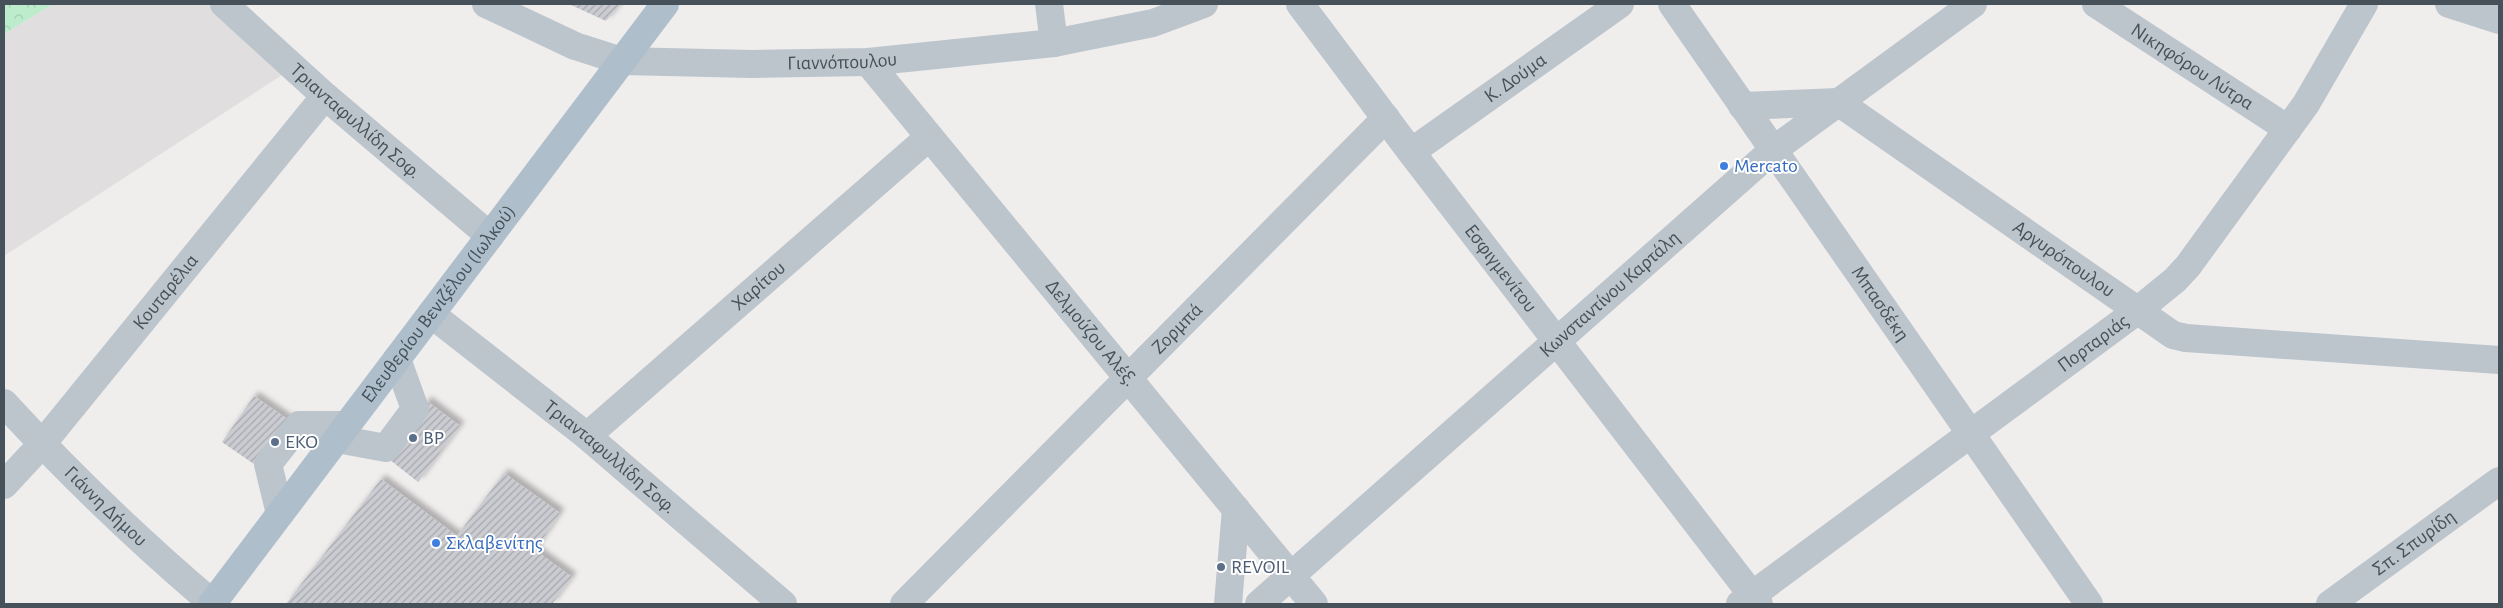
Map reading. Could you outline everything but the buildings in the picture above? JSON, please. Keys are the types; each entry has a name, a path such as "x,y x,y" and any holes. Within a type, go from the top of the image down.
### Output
{"main road":[{"name":"Ελευθερίου Βενιζέλου (Ιωλκού)","path":"212,604 665,4"}],"street":[{"name":"Τριανταφυλλίδη Σοφ.","path":"224,4 325,96 490,236"},
{"name":"Γιαννόπουλου","path":"486,4 575,46 622,61 752,64 868,62 1054,43 1153,23 1204,4"},
{"path":"1049,4 1054,43"},
{"name":"Εσφιγμενίτου","path":"1300,4 1556,340 1750,601"},
{"name":"Κ. Δούμα","path":"1411,152 1620,4"},
{"name":"Μπασδέκη","path":"1672,4 1772,151 1972,433 2089,604"},
{"name":"Κωνσταντίνου Καρτάλη","path":"1260,604 1556,340 1772,151 1973,4"},
{"name":"Νικηφόρου Λύτρα","path":"2096,4 2288,130"},
{"name":"Πορταριάς","path":"1750,601 2137,311 2175,280 2188,266 2288,130 2364,4"},
{"path":"2449,4 2499,20"},
{"name":"Δελμούζου Αλέξ.","path":"868,62 1314,604"},
{"name":"Κουταρέλια","path":"4,485 42,444 325,96"},
{"path":"1742,106 1838,102"},
{"name":"Αργυρόπουλου","path":"1838,102 2173,335 2186,338 2499,360"},
{"name":"Ζορμπά","path":"904,604 1128,376 1386,118"},
{"name":"Χαρίτου","path":"587,436 929,137"},
{"name":"Τριανταφυλλίδη Σοφ.","path":"431,314 587,436 783,604"},
{"path":"280,514 268,464 299,425 342,432 386,448 415,409 397,359"},
{"name":"Γιάννη Δήμου","path":"4,403 42,444 212,604"},
{"name":"Σπ. Σπυρίδη","path":"2330,604 2499,481"},
{"path":"1228,604 1236,509"}],"shaded area":[{"path":"53,4 208,4 285,73 4,256 4,34"}],"green space":[{"path":"4,4 53,4 4,34"}],"place":[{"name":"Mercato","path":"1724,166"},
{"name":"BP","path":"413,438"},
{"name":"EKO","path":"275,442"},
{"name":"Σκλαβενίτης","path":"436,543"},
{"name":"REVOIL","path":"1221,567"}]}
